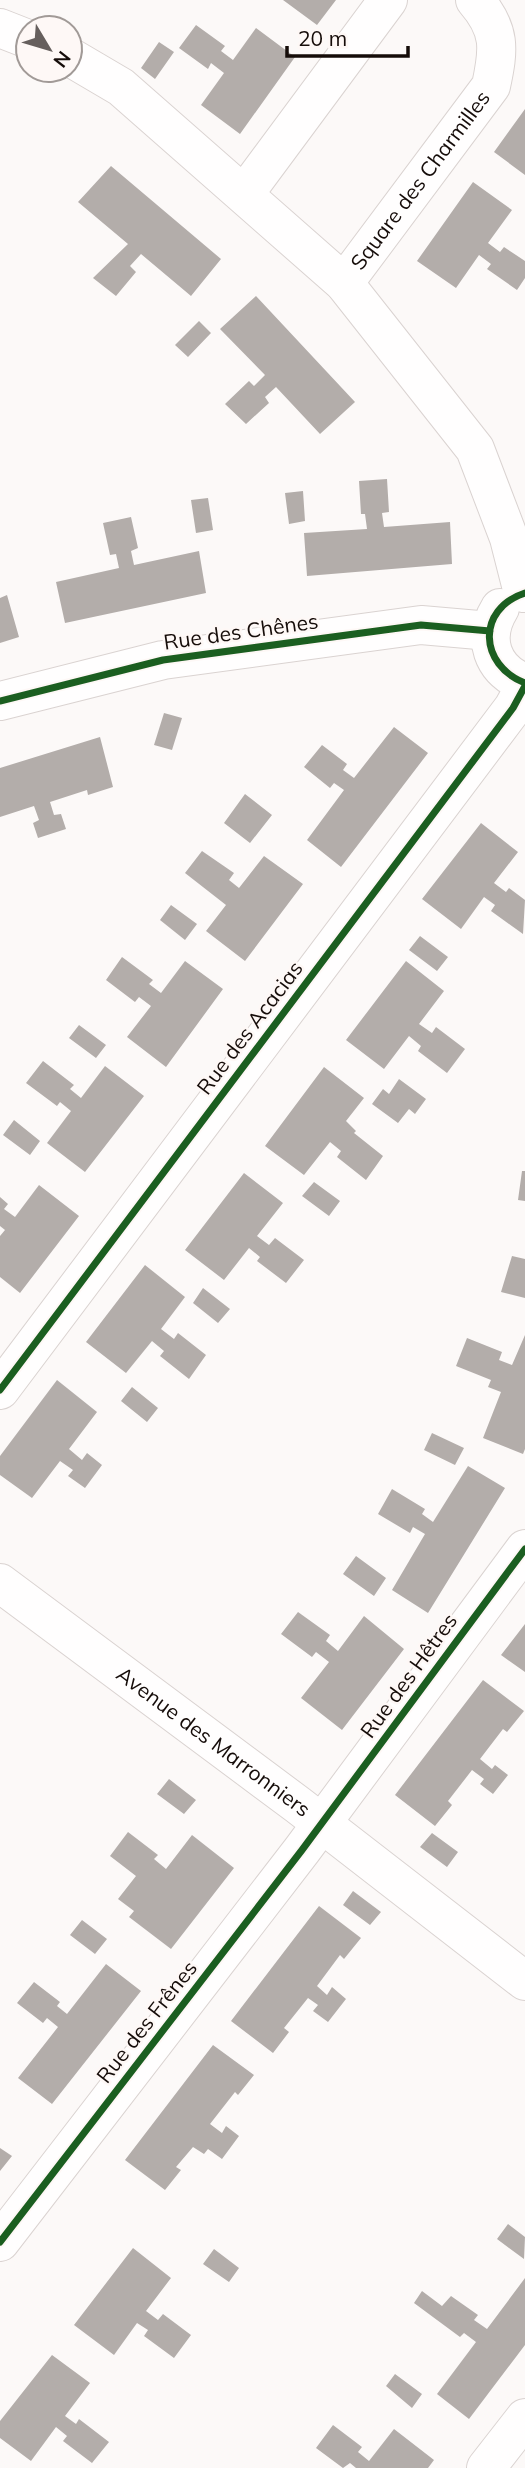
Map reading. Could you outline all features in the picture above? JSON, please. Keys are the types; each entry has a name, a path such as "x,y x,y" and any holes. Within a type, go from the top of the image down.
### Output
{"street":[{"path":"245,193 388,0"},
{"name":"Square des Charmilles","path":"344,283 491,86 499,48 488,14 475,0"},
{"path":"84,65 121,87 245,193 344,283 475,449 509,538 524,593 501,607 489,631 490,649 498,665 510,677 525,685"},
{"name":"Rue des Chênes","path":"0,701 163,660 421,625 489,631"},
{"name":"Rue des Acacias","path":"0,1390 513,708 525,685"},
{"name":"Rue des Hêtres","path":"321,1823 525,1549"},
{"name":"Avenue des Marronniers","path":"0,1583 321,1823 525,1981"},
{"name":"Rue des Frênes","path":"0,2242 321,1823"},
{"path":"486,2468 525,2418"}],"building":[{"path":"283,0 336,0 317,25"},
{"path":"196,25 225,46 221,51 233,60 256,28 295,57 240,134 201,105 224,73 211,63 208,69 179,48"},
{"path":"159,42 174,52 155,79 141,68"},
{"path":"525,109 525,175 494,152"},
{"path":"111,166 221,259 191,296 141,254 130,266 136,272 116,296 93,278 128,244 78,202"},
{"path":"473,182 512,210 488,243 500,252 504,247 525,261 525,278 517,290 487,269 491,264 479,255 456,288 417,261"},
{"path":"256,296 355,402 320,434 276,387 265,397 269,403 246,424 225,404 249,381 254,386 265,375 220,329"},
{"path":"199,321 211,333 188,357 175,345"},
{"path":"387,479 389,512 382,513 384,527 450,522 452,564 307,576 304,533 367,529 365,514 361,514 359,481"},
{"path":"303,491 305,521 289,524 285,493"},
{"path":"208,498 213,530 196,533 191,500"},
{"path":"131,517 138,548 131,551 134,565 199,551 206,593 65,623 56,582 119,568 116,554 110,555 103,523"},
{"path":"7,595 19,637 0,643 0,598"},
{"path":"164,713 182,718 172,750 154,745"},
{"path":"394,727 428,753 341,867 307,840 344,790 334,783 330,788 304,767 322,745 347,764 343,770 354,778"},
{"path":"100,737 113,787 88,795 87,790 50,802 54,815 61,814 66,829 38,838 33,823 39,820 34,806 0,817 0,768"},
{"path":"245,794 272,815 250,843 224,823"},
{"path":"481,823 518,852 494,883 506,892 509,888 525,900 523,934 491,911 495,905 484,897 461,929 422,899"},
{"path":"202,851 234,873 229,880 239,888 264,856 303,884 245,961 206,931 226,905 185,873"},
{"path":"171,905 197,924 185,940 160,920"},
{"path":"420,936 448,957 437,971 409,950"},
{"path":"122,957 153,980 149,984 161,993 185,961 223,989 166,1067 127,1037 151,1006 139,997 135,1002 106,980"},
{"path":"406,961 444,991 419,1024 432,1033 436,1027 465,1049 447,1073 418,1051 421,1046 409,1036 384,1069 346,1040"},
{"path":"79,1025 106,1045 96,1058 69,1038"},
{"path":"43,1061 74,1085 70,1089 81,1098 105,1066 144,1096 85,1172 47,1143 71,1111 60,1102 57,1106 26,1083"},
{"path":"324,1067 364,1098 346,1121 356,1131 354,1133 383,1156 366,1180 337,1157 341,1151 330,1142 304,1175 265,1146"},
{"path":"399,1079 426,1099 415,1114 409,1109 398,1123 372,1104 383,1089 389,1094"},
{"path":"14,1120 40,1141 30,1155 3,1135"},
{"path":"522,1171 525,1171 525,1201 518,1200"},
{"path":"244,1173 283,1203 257,1236 269,1245 275,1238 304,1260 286,1283 257,1261 260,1257 249,1248 224,1280 185,1250"},
{"path":"314,1182 340,1201 329,1216 302,1196"},
{"path":"39,1185 79,1216 20,1293 0,1277 0,1236 5,1230 0,1226 0,1197 8,1204 4,1209 15,1217"},
{"path":"512,1256 525,1259 525,1298 501,1292"},
{"path":"145,1265 185,1297 161,1329 174,1339 178,1333 206,1355 189,1379 160,1356 164,1351 152,1341 126,1373 86,1342"},
{"path":"203,1288 230,1309 218,1323 193,1303"},
{"path":"525,1335 523,1454 483,1438 501,1392 488,1387 491,1380 456,1366 467,1338 502,1352 499,1360 512,1365"},
{"path":"57,1380 97,1412 69,1449 82,1460 87,1453 102,1465 85,1488 68,1476 73,1470 60,1461 32,1498 0,1475 0,1456"},
{"path":"132,1387 158,1408 147,1422 121,1401"},
{"path":"432,1433 464,1448 455,1465 424,1450"},
{"path":"468,1466 505,1488 428,1613 392,1590 425,1534 413,1527 410,1533 378,1514 392,1489 425,1509 422,1514 433,1522"},
{"path":"356,1556 386,1578 374,1596 343,1574"},
{"path":"298,1612 330,1635 326,1641 338,1651 364,1616 404,1649 342,1730 301,1698 329,1662 316,1652 312,1657 281,1634"},
{"path":"525,1624 525,1672 501,1655"},
{"path":"483,1680 524,1711 507,1732 503,1729 480,1759 492,1769 495,1765 508,1775 493,1794 480,1784 484,1779 472,1770 448,1801 452,1805 435,1826 395,1795"},
{"path":"169,1779 196,1800 184,1814 157,1794"},
{"path":"128,1832 158,1855 154,1859 166,1869 192,1835 234,1868 171,1949 129,1917 134,1911 118,1899 136,1876 110,1856"},
{"path":"432,1833 458,1852 447,1867 420,1847"},
{"path":"353,1891 381,1912 370,1925 343,1905"},
{"path":"319,1906 361,1938 344,1959 340,1955 317,1986 327,1995 332,1987 346,1999 328,2022 313,2011 318,2005 308,1998 284,2028 289,2032 273,2053 231,2021"},
{"path":"82,1920 107,1939 95,1954 70,1935"},
{"path":"106,1964 141,1991 52,2104 18,2078 58,2027 47,2018 43,2023 17,2003 34,1982 60,2002 57,2006 67,2014"},
{"path":"213,2045 254,2075 238,2095 235,2092 210,2124 222,2133 226,2126 239,2136 222,2159 208,2149 204,2154 193,2147 176,2167 181,2170 165,2190 125,2160"},
{"path":"0,2148 12,2156 0,2171"},
{"path":"508,2224 525,2237 524,2259 497,2239"},
{"path":"133,2248 171,2278 146,2311 158,2320 163,2314 191,2335 174,2358 144,2336 148,2330 137,2323 114,2355 74,2325"},
{"path":"214,2249 239,2268 229,2282 203,2264"},
{"path":"525,2278 525,2345 469,2419 437,2394 476,2342 464,2333 460,2337 414,2303 422,2291 442,2306 451,2296 478,2315 474,2320 487,2329"},
{"path":"52,2355 90,2383 65,2416 76,2424 79,2419 109,2442 92,2463 63,2441 67,2436 56,2427 31,2461 0,2438 0,2421"},
{"path":"395,2374 422,2394 412,2408 386,2386"},
{"path":"333,2425 362,2447 358,2452 369,2461 394,2429 434,2460 428,2468 356,2468 350,2463 343,2468 316,2448"}],"cycle path":[{"path":"525,593 509,601 498,611 491,624 489,637 499,664 510,675 525,683"},
{"path":"0,701 163,660 421,625 490,631"},
{"path":"0,1390 513,708 525,686"},
{"path":"0,2242 302,1850 525,1549"}]}
